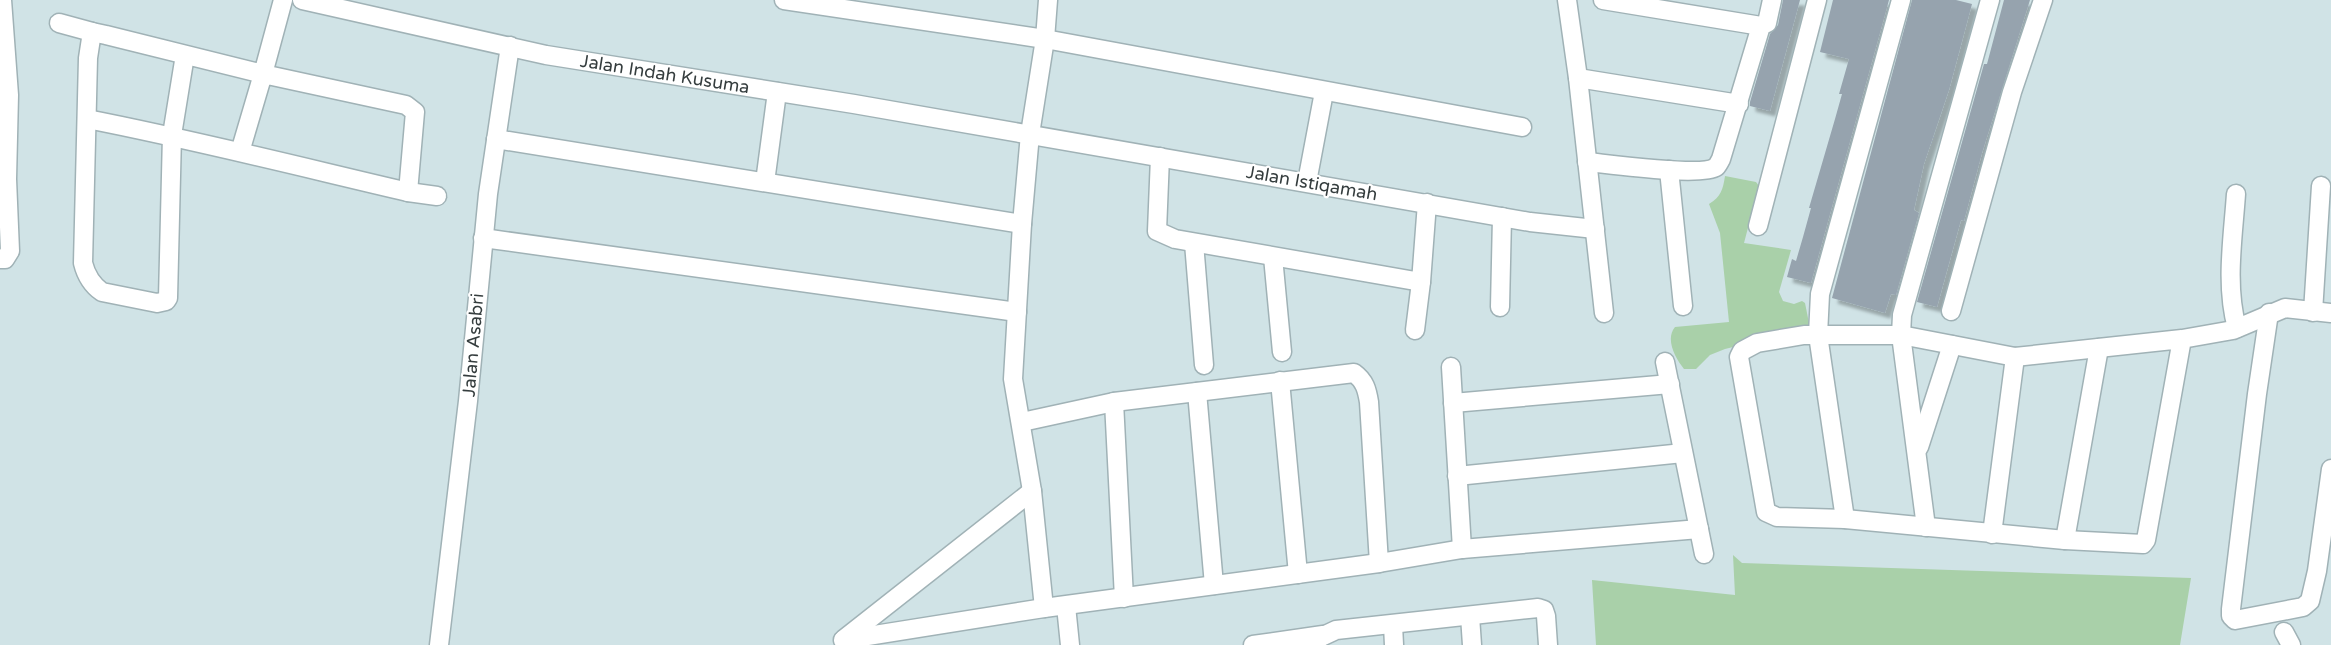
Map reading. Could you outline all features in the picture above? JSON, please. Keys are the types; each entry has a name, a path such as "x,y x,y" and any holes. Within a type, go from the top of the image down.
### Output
{"street":[{"path":"240,152 283,0"},
{"name":"Jalan Indah Kusuma","path":"302,0 546,56 1030,134"},
{"path":"784,0 1045,39 1522,128"},
{"path":"1044,608 1032,491 1022,423 1016,404 1014,379 1022,224 1030,134 1045,39 1048,0"},
{"path":"1567,0 1604,313"},
{"path":"1603,0 1761,26 1767,23 1772,0"},
{"path":"1758,226 1817,0"},
{"path":"1845,519 1818,335 1820,294 1901,0"},
{"path":"1926,527 1901,335 1902,315 1990,0"},
{"path":"1951,310 2012,92 2043,0"},
{"path":"0,259 5,259 10,251 3,179 4,94 1,6"},
{"path":"59,23 263,74 406,105 415,112 416,120 408,192"},
{"path":"1587,162 1669,170 1708,170 1717,167 1739,104 1761,26"},
{"path":"92,32 88,58 83,263 86,274 96,288 102,292 157,303 166,301 168,298 172,135 185,55"},
{"name":"Jalan Asabri","path":"439,645 468,401 483,238 510,46"},
{"path":"1578,78 1739,104"},
{"path":"765,182 777,92"},
{"path":"1307,182 1324,92"},
{"path":"87,119 172,135 408,192 437,196"},
{"name":"Jalan Istiqamah","path":"1030,134 1530,222 1595,229"},
{"path":"496,139 1022,224"},
{"path":"1160,157 1157,231 1165,236 1421,282"},
{"path":"1669,170 1683,306"},
{"path":"2182,339 2145,543 2065,540 1845,519 1777,517 1766,512 1739,357 1742,351 1757,343 1790,336 1901,335 2015,357 2182,339 2237,328 2285,308 2322,312 2321,186"},
{"path":"2236,194 2231,273 2233,315 2237,328"},
{"path":"1415,330 1421,282 1426,203"},
{"path":"1500,307 1502,217"},
{"path":"483,238 1017,312"},
{"path":"1194,243 1204,365"},
{"path":"1273,257 1282,352"},
{"path":"2269,313 2231,616 2240,621 2303,607 2310,601 2324,570 2331,469"},
{"path":"1917,452 1952,345"},
{"path":"2065,540 2099,348"},
{"path":"1992,534 2015,357"},
{"path":"1665,362 1704,554"},
{"path":"1451,367 1462,549"},
{"path":"1022,423 1114,402 1354,374 1360,377 1367,387 1379,564"},
{"path":"1280,381 1298,574"},
{"path":"1453,404 1670,384"},
{"path":"1197,392 1214,585"},
{"path":"1114,402 1124,598"},
{"path":"1457,476 1683,453"},
{"path":"1032,491 843,640 1044,608 1379,564 1462,549 1699,529"},
{"path":"1066,606 1070,645"},
{"path":"1253,645 1319,640 1336,630 1538,608 1544,610 1546,615 1548,645"},
{"path":"1470,616 1472,645"},
{"path":"1393,625 1394,645"}],"green space":[{"path":"1725,176 1756,182 1759,186 1744,243 1791,250 1779,292 1783,301 1794,304 1802,301 1805,303 1810,328 1725,349 1710,355 1696,369 1684,369 1671,343 1675,327 1729,322 1720,233 1709,204 1721,192"},
{"path":"1733,555 1742,563 2191,578 2180,645 1596,645 1592,580 1735,595"}],"building":[{"path":"1783,0 1800,0 1770,111 1750,106 1750,102 1770,34 1778,25"},
{"path":"1833,0 1889,0 1811,283 1787,277 1792,259 1796,261 1803,237 1811,208 1809,208 1842,94 1839,94 1849,59 1820,52"},
{"path":"1912,0 1956,0 1972,4 1949,90 1924,164 1914,210 1919,213 1896,295 1891,294 1885,313 1832,298"},
{"path":"2004,0 2030,0 1982,153 1964,221 1961,220 1937,307 1917,302 1984,64 1987,64"}]}
